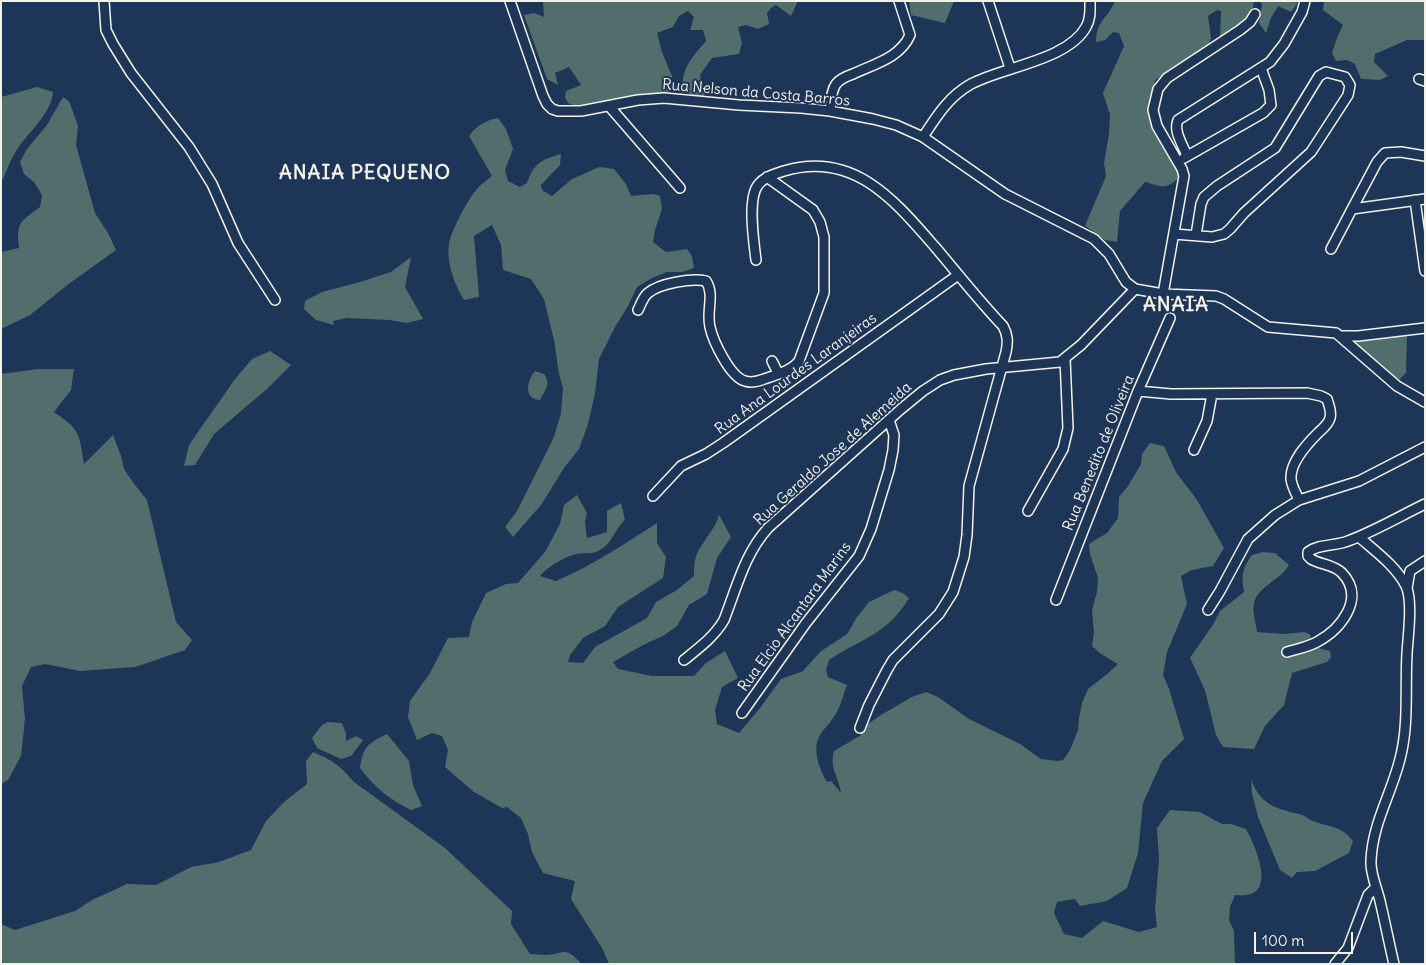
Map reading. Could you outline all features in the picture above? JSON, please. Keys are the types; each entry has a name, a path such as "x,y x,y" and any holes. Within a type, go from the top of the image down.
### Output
{"street":[{"path":"104,1 106,30 113,44 131,73 189,146 212,184 238,243 275,300"},
{"path":"830,110 833,89 840,80 890,57 901,50 907,42 910,35 900,1"},
{"path":"988,1 1010,68"},
{"path":"923,137 946,104 957,93 971,84 1010,68 1050,55 1072,43 1086,27 1090,14 1090,1"},
{"path":"1187,156 1176,131 1178,120 1261,68 1279,53 1296,23 1305,1"},
{"name":"Rua Nelson da Costa Barros","path":"512,2 535,74 547,104 552,109 581,111 638,100 664,98 732,105 830,110 896,126 923,137 1005,194 1094,239 1109,254 1126,282 1135,288"},
{"path":"1163,294 1183,182 1182,169 1154,118 1153,110 1158,89 1167,78 1216,47 1250,22 1256,14"},
{"path":"1177,162 1263,113 1271,105 1269,90 1261,68"},
{"path":"1174,234 1212,237 1224,234 1311,152 1348,95 1350,85 1345,77 1326,72 1318,76 1275,148 1217,186 1204,197 1200,204 1196,235"},
{"path":"609,106 680,188"},
{"path":"1331,248 1378,162 1386,153 1401,152 1425,156"},
{"path":"756,260 753,198 758,185 767,177 786,170 827,167 840,169 867,180 902,210 1003,326 1007,333 1008,345 969,486 965,550 953,592 948,602 938,614 894,660 887,670 869,705 860,728"},
{"path":"638,310 644,297 655,288 687,281 706,281 711,294 708,310 710,327 729,367 738,378 756,382 794,367 799,362 820,309 824,293 825,247 823,230 813,210 767,177"},
{"path":"1352,209 1425,199"},
{"path":"1415,200 1425,271"},
{"name":"Rua Ana Lourdes Laranjeiras","path":"653,496 681,466 706,454 722,443 958,275"},
{"path":"1028,511 1066,438 1068,428 1065,359 1135,288 1163,294 1216,296 1224,299 1268,328 1330,332 1343,338 1364,360 1397,386 1425,402"},
{"name":"Rua Benedito de Oliveira","path":"1056,600 1138,391 1170,318"},
{"path":"1343,338 1425,328"},
{"name":"Rua Geraldo Jose de Alemeida","path":"684,660 719,630 748,555 757,540 768,528 923,391 940,380 964,373 1001,367 1055,364 1065,359"},
{"path":"772,361 778,373"},
{"path":"1138,391 1156,394 1307,393 1327,399 1331,412 1330,419 1299,456 1291,473 1293,489 1299,500"},
{"path":"1194,450 1207,421 1212,394"},
{"name":"Rua Elcio Alcantara Marins","path":"742,713 806,623 859,556 871,529 891,460 894,435 889,420"},
{"path":"1208,610 1248,539 1275,515 1299,500 1359,481 1425,447"},
{"path":"1287,652 1317,643 1339,627 1352,600 1353,592 1351,585 1341,572 1334,567 1311,559 1308,556 1308,552 1318,548 1341,544 1425,504"},
{"path":"1359,536 1398,573 1407,588"},
{"path":"1398,573 1406,573 1425,561"},
{"path":"1394,964 1371,869 1373,838 1400,759 1405,728 1407,654 1410,628 1407,588 1410,571"},
{"path":"1335,964 1348,948 1368,895 1376,887"}],"green space":[{"path":"543,1 795,1 797,3 791,16 776,5 767,13 769,24 758,29 746,25 738,27 742,43 739,54 712,58 700,75 701,83 707,90 702,99 683,91 684,75 688,63 706,41 703,30 690,30 694,17 688,11 679,16 673,27 657,33 662,52 672,76 670,91 658,97 583,109 568,103 565,97 566,91 581,85 569,67 555,73 558,85 547,79 524,15 534,13 544,17"},
{"path":"909,1 954,1 945,23 911,15"},
{"path":"1115,1 1254,1 1251,20 1220,40 1221,11 1217,10 1208,16 1211,38 1208,47 1155,80 1148,106 1150,119 1180,177 1167,186 1145,182 1120,211 1117,242 1105,240 1085,226 1106,176 1104,163 1110,115 1103,93 1124,46 1119,33 1113,32 1105,40 1096,42 1100,24"},
{"path":"1260,1 1296,1 1297,4 1291,12 1278,6 1271,18 1266,33 1259,23 1262,5"},
{"path":"1324,1 1425,1 1425,40 1407,40 1375,54 1374,62 1388,76 1380,80 1361,79 1355,64 1347,60 1336,61 1332,53 1343,25 1323,10"},
{"path":"37,87 53,92 48,109 15,153 1,182 1,97"},
{"path":"63,97 69,101 78,126 76,145 95,213 116,250 30,315 1,329 1,252 19,248 18,233 21,223 40,207 42,195 34,182 24,174 20,162 27,149 47,125"},
{"path":"498,118 506,129 513,149 505,170 508,181 520,187 527,183 532,171 539,163 561,154 560,165 541,185 542,190 552,196 572,179 599,167 614,169 626,184 631,196 653,194 660,196 662,209 653,242 666,252 687,249 692,256 694,268 682,272 667,272 637,287 599,359 595,393 588,424 579,449 564,468 541,505 513,537 505,527 517,511 554,437 561,413 563,388 544,299 531,279 503,270 501,245 492,225 474,236 479,297 464,300 457,288 450,266 449,244 456,224 473,194 480,185 492,176 469,136 482,124"},
{"path":"411,257 405,287 423,319 407,323 390,320 347,318 333,321 334,325 316,320 304,309 305,301 322,292 391,272"},
{"path":"1407,333 1406,373 1395,384 1343,339"},
{"path":"270,351 291,365 268,388 214,434 195,465 184,466 189,445 235,379 252,359"},
{"path":"38,369 74,369 71,390 54,412 74,428 77,433 84,464 113,435 124,469 147,500 176,622 192,640 185,650 135,667 80,671 45,664 31,667 22,686 25,719 21,756 8,780 1,784 1,374"},
{"path":"535,371 544,374 547,381 547,387 540,400 531,396 528,388 530,379"},
{"path":"1150,443 1164,446 1176,472 1197,500 1224,548 1213,566 1192,570 1181,576 1187,604 1167,652 1163,675 1184,739 1162,761 1143,803 1138,853 1127,888 1107,901 1080,906 1075,899 1057,902 1054,913 1064,934 1082,938 1103,921 1139,932 1157,927 1155,909 1159,859 1157,828 1170,810 1200,812 1222,824 1231,824 1246,829 1254,845 1260,866 1262,876 1256,892 1235,895 1230,907 1229,920 1234,931 1235,964 609,964 602,948 571,899 575,881 543,873 532,852 528,834 521,818 507,807 502,808 474,792 445,767 448,750 442,736 432,733 417,740 408,717 410,701 430,673 448,638 469,637 472,622 486,593 506,584 518,583 545,552 560,524 564,505 577,495 587,513 585,522 587,538 607,532 607,511 621,503 625,520 611,540 600,550 580,553 562,559 540,576 556,581 582,569 657,523 657,543 666,557 663,578 618,607 605,626 583,638 570,655 568,662 583,663 595,647 647,618 656,602 677,590 694,576 696,556 715,526 719,515 731,537 717,558 707,594 689,605 677,626 663,636 613,662 618,669 652,676 694,676 706,663 725,651 738,678 722,687 715,710 717,724 739,733 781,679 803,671 820,652 847,634 869,602 894,590 903,593 909,598 892,620 873,635 829,660 826,670 828,677 847,685 838,711 820,734 817,742 818,760 827,782 831,781 841,793 833,768 834,751 861,735 868,724 881,715 912,697 926,692 938,697 969,719 1020,744 1041,759 1063,760 1070,750 1078,730 1082,703 1088,689 1118,664 1092,646 1094,633 1092,610 1097,592 1098,578 1090,554 1089,544 1107,533 1118,518 1119,497 1141,464 1142,454"},
{"path":"1263,552 1275,553 1289,565 1281,575 1260,592 1254,603 1253,610 1257,632 1284,634 1304,632 1310,634 1311,639 1281,650 1284,656 1311,648 1318,648 1330,651 1331,657 1327,662 1292,673 1284,705 1265,726 1254,749 1223,747 1216,735 1205,690 1190,658 1220,611 1244,592 1243,572 1252,555"},
{"path":"328,722 342,723 346,733 346,741 356,736 363,740 351,756 341,759 317,748 312,738 322,725"},
{"path":"387,734 409,761 413,785 422,806 411,810 396,801 376,787 360,768 367,746"},
{"path":"313,752 336,764 354,782 445,848 512,911 511,924 530,954 547,955 567,952 580,964 1,964 1,924 15,930 75,911 92,900 127,884 156,885 191,867 219,862 251,850 266,821 284,802 307,784 306,761"},
{"path":"1251,780 1255,789 1270,804 1344,832 1353,841 1349,853 1315,871 1297,872 1292,878 1280,870 1258,817"}],"district":[{"name":"ANAIA PEQUENO","path":"365,173"},
{"name":"ANAIA","path":"1176,305"}]}
